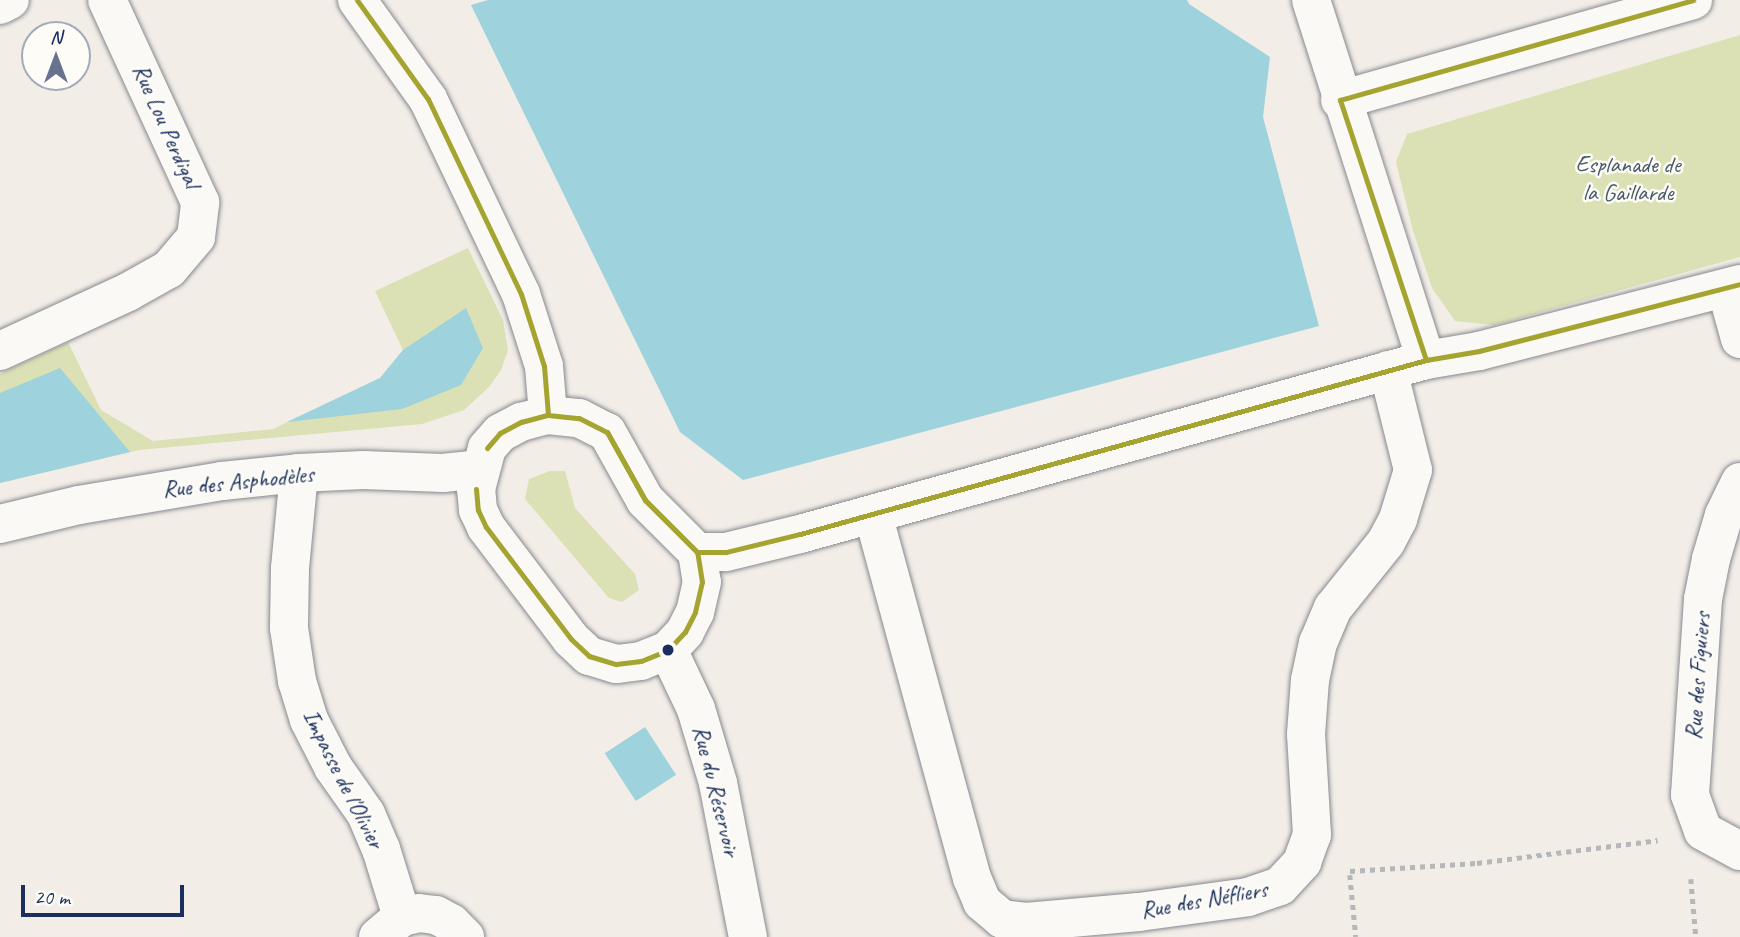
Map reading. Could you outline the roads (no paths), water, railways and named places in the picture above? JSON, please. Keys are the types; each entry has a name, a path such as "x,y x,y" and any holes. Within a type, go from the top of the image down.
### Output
{"street":[{"path":"0,5 10,0"},
{"name":"Rue Lou Perdigal","path":"0,351 128,292 169,269 196,237 200,202 107,0"},
{"path":"358,0 428,99 522,294 544,366 548,415"},
{"path":"1311,0 1340,100 1426,359"},
{"path":"1340,100 1693,0"},
{"path":"697,552 726,552 873,514 1426,359 1479,351 1733,286 1740,340"},
{"name":"Rue des Néfliers","path":"873,514 972,878 982,902 1002,919 1026,922 1248,897 1280,886 1302,862 1312,835 1306,734 1310,680 1318,643 1333,608 1392,530 1413,470 1388,370"},
{"path":"548,415 579,418 607,432 645,500 697,552 702,582 695,612 685,632 668,650 641,661 617,664 589,656 571,639 486,527 478,510 476,489 479,469 487,448 500,433 521,422 548,415"},
{"name":"Rue des Asphodèles","path":"0,524 172,488 299,473 363,470 443,473 479,469"},
{"name":"Impasse de l'Olivier","path":"299,473 290,568 289,628 297,681 309,720 333,767 366,814 381,849 390,927 419,913 436,915 451,923 465,937"},
{"name":"Rue des Figuiers","path":"1740,482 1724,515 1703,599 1690,795 1703,831 1740,851"},
{"name":"Rue du Réservoir","path":"668,650 696,709 718,783 748,937"}],"water":[{"path":"488,0 1187,0 1189,4 1270,57 1263,117 1319,326 743,480 680,432 471,5"},
{"path":"466,308 483,348 461,385 402,409 287,422 380,378 403,350"},
{"path":"60,368 130,452 0,483 0,393"},
{"path":"645,727 676,775 636,801 605,753"}],"park label":[{"name":"Esplanade de la Gaillarde","path":"1628,179"}]}
